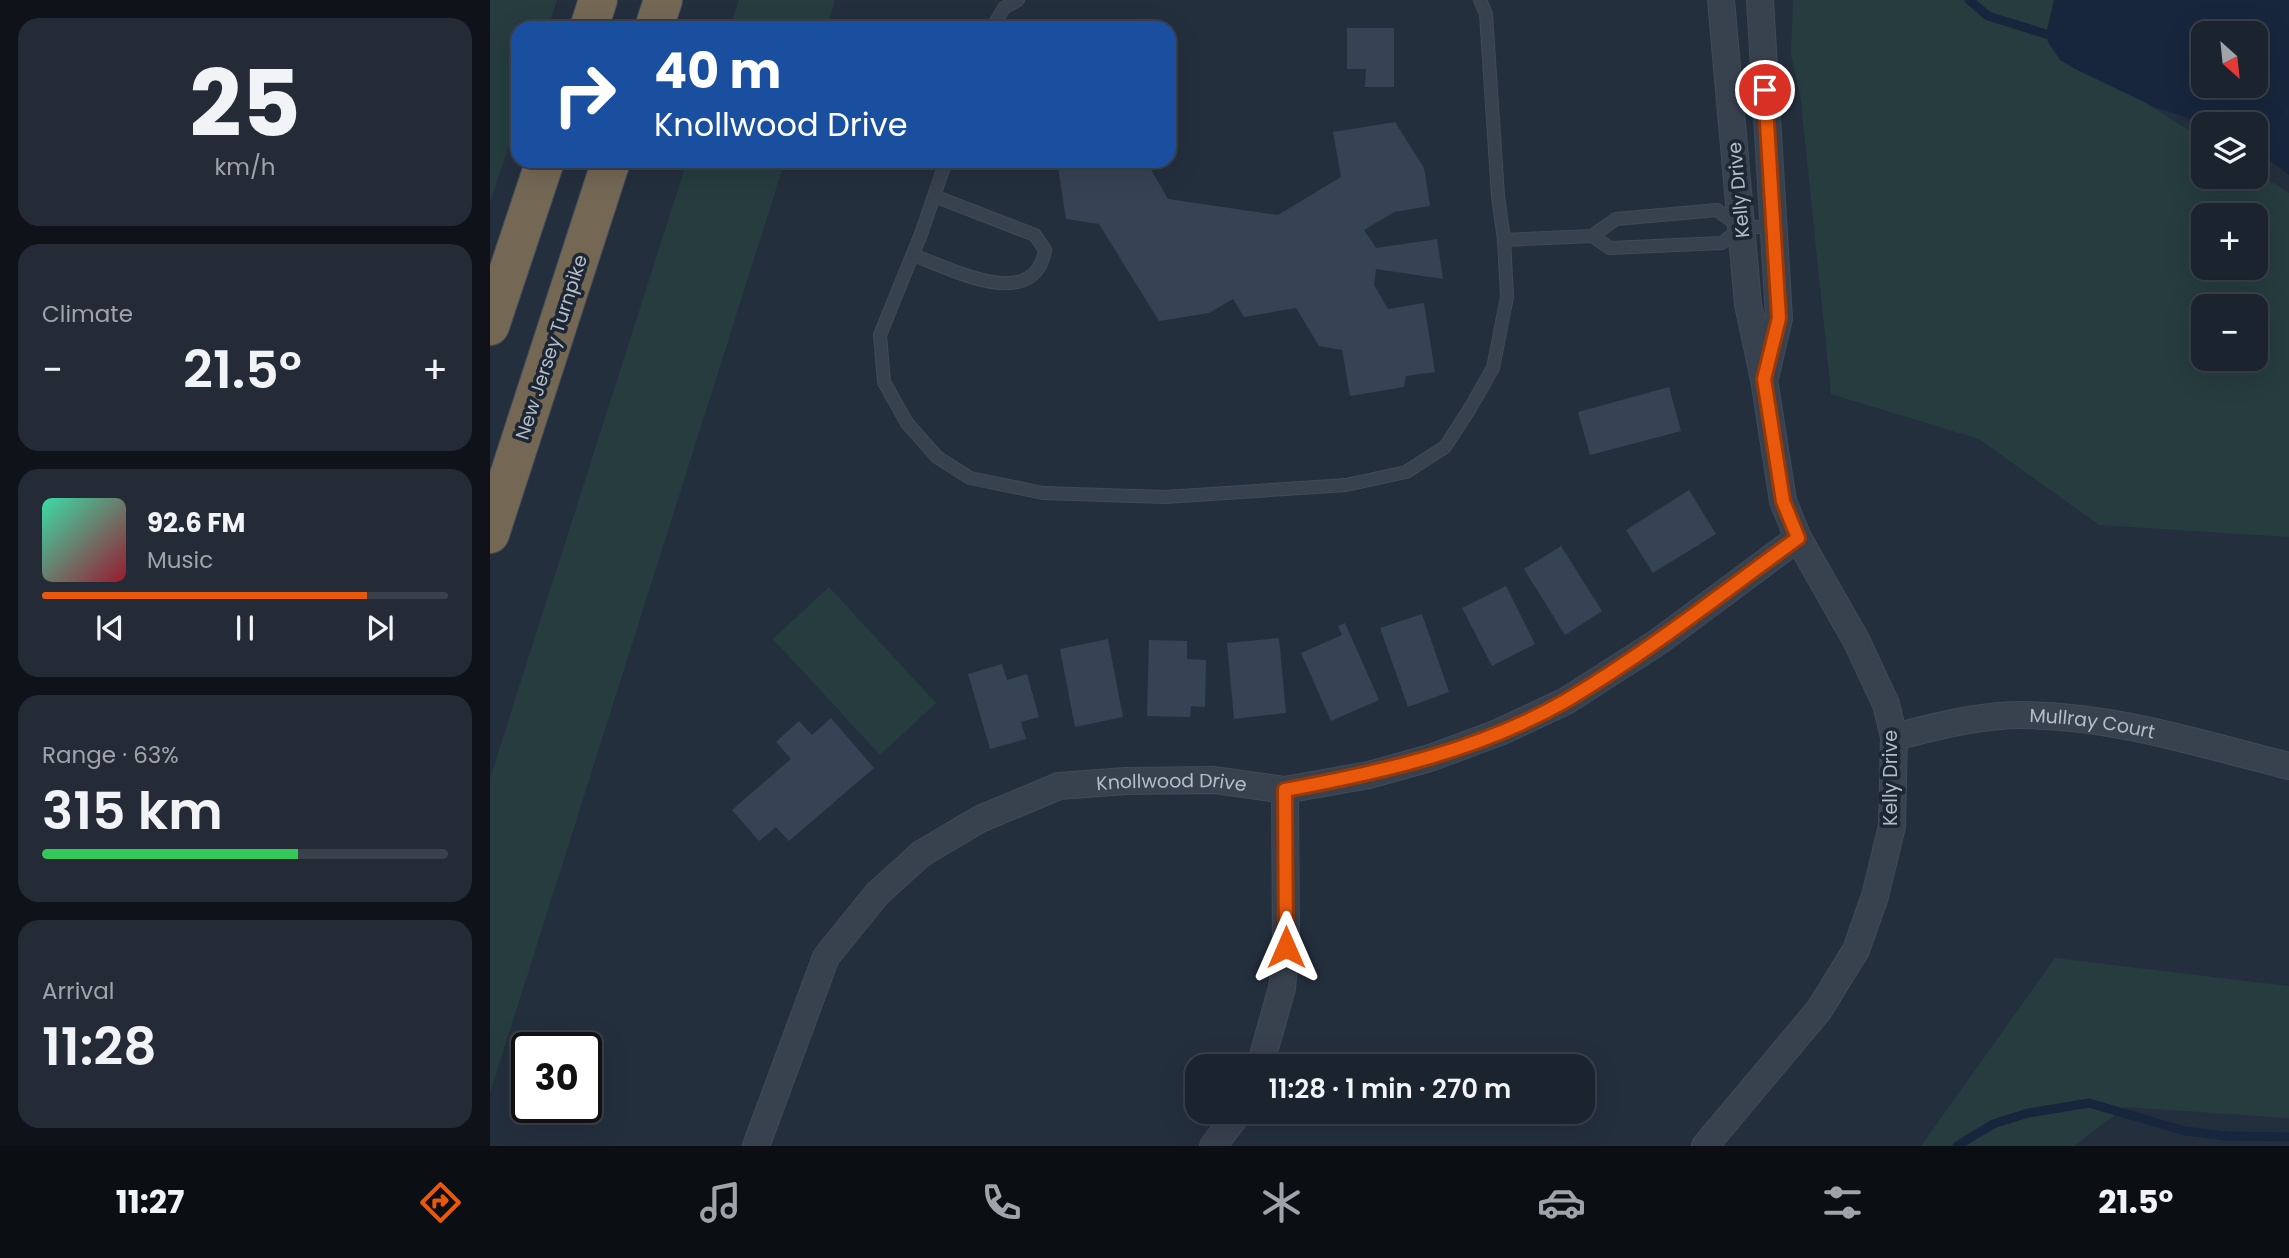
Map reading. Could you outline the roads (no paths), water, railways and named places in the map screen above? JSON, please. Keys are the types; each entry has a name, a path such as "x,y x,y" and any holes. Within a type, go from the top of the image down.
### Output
{"highway":[{"path":"591,21 598,0"},
{"path":"656,21 663,0"},
{"path":"490,326 543,168"},
{"name":"New Jersey Turnpike","path":"490,534 609,168"}],"street":[{"name":"Kelly Drive","path":"1705,1146 1819,1010 1856,950 1875,896 1892,826 1894,737 1886,704 1856,640 1798,538 1783,501 1764,379 1748,304 1721,0"},
{"name":"Kelly Drive","path":"1760,0 1779,318 1764,379"},
{"name":"Knollwood Drive","path":"756,1146 826,957 877,894 921,854 980,819 1059,786 1126,781 1214,780 1285,790 1368,775 1430,758 1500,732 1566,701 1658,642 1798,538"},
{"name":"Mullray Court","path":"1894,737 1956,722 2018,715 2080,717 2146,730 2289,766"},
{"path":"1263,1054 1282,988 1286,947 1285,790"},
{"path":"1213,1146 1230,1124"}],"lane":[{"path":"996,21 1004,8 1018,0"},
{"path":"944,168 913,255 880,335 884,382 907,423 937,457 970,478 1043,493 1165,497 1346,485 1406,472 1445,447 1469,411 1493,368 1507,297 1486,14 1480,0"},
{"path":"913,255 989,281 1010,284 1026,281 1043,262 1045,250 1035,234 934,196"},
{"path":"1504,240 1592,236 1616,219 1717,210 1741,228"},
{"path":"1592,236 1610,248 1722,243 1741,228 1774,226"}],"water":[{"path":"2054,0 2289,0 2289,175 2268,159 2268,112 2191,112 2191,119 2157,108 2075,69 2060,60 2046,34"}],"waterway":[{"path":"1969,0 1988,16 2046,34 2056,33"},
{"path":"1957,1146 1993,1124 2028,1113 2089,1103 2185,1131 2227,1136 2289,1137"}]}
